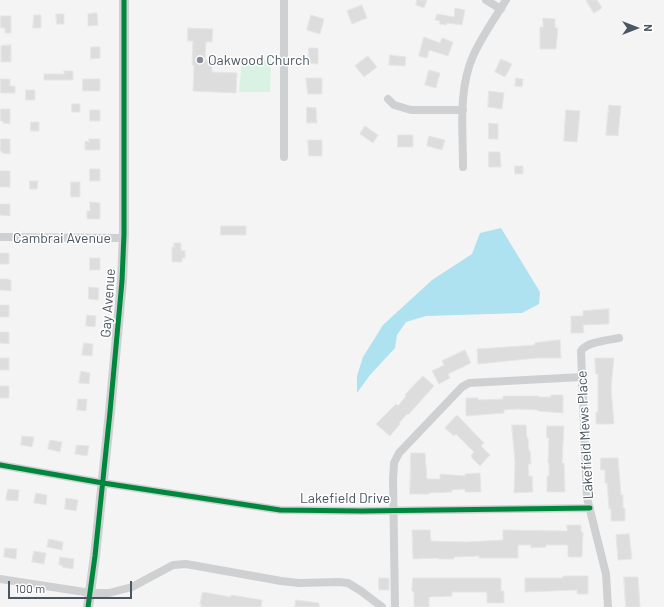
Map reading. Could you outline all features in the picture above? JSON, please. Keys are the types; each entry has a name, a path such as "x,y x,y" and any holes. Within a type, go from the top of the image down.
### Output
{"street":[{"name":"Gay Avenue","path":"88,607 103,483 120,306 124,238 124,0"},
{"path":"284,0 284,157"},
{"path":"486,0 501,9"},
{"path":"463,168 462,99 468,71 473,55 506,0"},
{"path":"388,99 394,106 411,110 463,110"},
{"name":"Cambrai Avenue","path":"0,238 124,238"},
{"name":"Lakefield Mews Place","path":"608,607 606,574 587,498 582,348 589,344 619,338"},
{"path":"395,607 393,480 394,463 399,453 462,387 469,384 477,382 582,377"},
{"name":"Lakefield Drive","path":"0,465 103,483 280,510 590,508"},
{"path":"0,579 90,593 117,592 132,587 173,565 186,564 299,583 348,583 362,591 382,607"}],"green space":[{"path":"242,60 271,60 270,92 239,92"}],"water":[{"path":"501,228 540,292 539,304 522,313 426,316 406,322 397,335 395,348 370,375 357,393 357,376 363,357 383,325 432,280 472,254 480,233"}],"building":[{"path":"417,0 427,0 424,8 416,5"},
{"path":"586,0 597,0 602,8 594,13"},
{"path":"362,5 367,18 352,24 347,11"},
{"path":"455,8 465,10 462,25 447,23 446,25 439,24 440,21 435,20 437,14 454,17"},
{"path":"97,13 98,25 88,26 88,14"},
{"path":"56,14 64,14 64,24 57,24"},
{"path":"34,15 41,15 41,28 33,28"},
{"path":"311,15 324,19 320,34 307,30"},
{"path":"1,16 11,16 11,33 5,33 5,28 1,28"},
{"path":"543,18 555,19 555,28 558,28 556,49 540,49 540,27 543,27"},
{"name":"Oakwood Church","path":"188,28 213,29 212,42 206,42 205,60 212,60 212,72 237,73 236,93 193,91 193,41 188,41"},
{"path":"424,37 440,43 442,38 453,42 448,56 429,50 427,58 419,56"},
{"path":"11,45 11,62 1,62 1,46"},
{"path":"91,47 100,47 100,58 91,59"},
{"path":"309,48 318,48 318,64 308,63"},
{"path":"390,55 406,57 405,66 389,65"},
{"path":"368,56 377,67 364,77 355,66"},
{"path":"501,59 512,64 505,77 495,72"},
{"path":"429,70 440,73 436,88 425,85"},
{"path":"64,71 73,71 73,80 44,80 44,74 64,74"},
{"path":"306,78 322,78 322,94 308,94"},
{"path":"516,78 523,79 522,87 515,86"},
{"path":"1,79 10,79 10,86 15,86 15,93 1,93"},
{"path":"83,79 100,79 100,91 83,91"},
{"path":"26,90 35,90 35,100 26,100"},
{"path":"489,91 504,93 502,109 488,107"},
{"path":"72,104 80,104 80,112 72,112"},
{"path":"609,105 621,106 618,136 606,135"},
{"path":"307,107 316,108 317,123 307,123"},
{"path":"1,109 10,109 10,124 3,123 3,121 1,121"},
{"path":"90,110 100,110 100,121 90,121"},
{"path":"566,110 580,111 577,142 564,141"},
{"path":"31,122 39,122 39,131 31,131"},
{"path":"489,123 498,124 498,139 489,139"},
{"path":"365,126 378,135 373,143 360,134"},
{"path":"398,135 413,135 413,147 398,147"},
{"path":"429,136 445,140 442,150 427,146"},
{"path":"1,139 10,139 10,154 2,153 2,151 0,151"},
{"path":"89,139 100,139 100,150 85,150 85,141 89,142"},
{"path":"308,140 322,140 322,156 309,156"},
{"path":"489,152 500,152 501,167 489,167"},
{"path":"515,166 523,166 523,174 515,174"},
{"path":"90,169 100,169 100,181 90,181"},
{"path":"0,171 10,171 10,187 0,187"},
{"path":"30,181 38,181 37,189 30,189"},
{"path":"71,182 80,182 80,197 71,197"},
{"path":"90,202 100,203 100,219 87,219 87,211 90,211"},
{"path":"0,204 10,204 10,216 0,215"},
{"path":"221,226 246,226 246,235 221,235"},
{"path":"174,243 181,243 181,251 185,250 185,258 182,258 182,262 172,262 172,247 174,247"},
{"path":"0,253 9,253 9,264 0,264"},
{"path":"90,258 100,258 100,270 90,270"},
{"path":"0,279 11,280 11,291 0,290"},
{"path":"89,287 99,288 98,300 89,299"},
{"path":"0,305 9,305 9,317 0,317"},
{"path":"609,309 609,324 583,325 584,333 571,333 571,316 583,316 583,311"},
{"path":"87,315 96,316 95,327 86,326"},
{"path":"0,332 9,332 9,344 0,343"},
{"path":"560,340 561,358 537,358 478,364 477,349 535,345 535,343"},
{"path":"84,343 93,344 92,356 82,355"},
{"path":"465,350 471,363 448,374 450,378 439,384 432,371 444,365 442,361"},
{"path":"0,358 9,358 9,370 0,370"},
{"path":"595,358 614,358 611,387 614,424 596,424 596,412 598,412 598,374 596,374"},
{"path":"81,371 90,373 89,384 79,383"},
{"path":"423,376 434,386 399,423 400,424 390,436 376,424 396,404 398,406 406,396 405,395"},
{"path":"0,386 9,386 9,398 0,398"},
{"path":"551,395 563,395 563,413 517,409 504,410 504,413 466,416 466,398 478,398 478,400 503,399 503,396 551,397"},
{"path":"78,399 87,399 86,411 77,410"},
{"path":"457,415 484,443 481,446 490,455 480,466 471,456 474,452 456,434 454,436 445,428"},
{"path":"512,425 526,425 531,464 528,464 529,476 532,476 533,492 514,493 515,463"},
{"path":"547,426 564,426 562,463 564,463 565,492 547,492 547,476 549,476 549,438 547,438"},
{"path":"22,436 34,437 32,447 21,445"},
{"path":"50,440 62,442 60,452 48,449"},
{"path":"77,445 89,446 87,456 75,454"},
{"path":"411,453 425,453 427,479 440,479 440,474 465,476 465,474 480,473 481,492 465,492 465,489 452,490 452,492 410,494"},
{"path":"601,458 618,458 621,495 623,495 623,508 625,508 625,521 611,521 611,509 609,509 607,483 605,483 605,470 601,470"},
{"path":"8,489 19,490 18,501 6,500"},
{"path":"36,493 47,495 46,505 34,503"},
{"path":"66,498 78,500 76,511 65,509"},
{"path":"567,525 581,525 581,531 583,533 582,557 568,557 568,545 546,545 546,547 531,548 531,545 518,545 518,558 479,558 479,556 454,557 454,559 413,559 412,530 430,530 431,541 466,542 503,540 503,530 567,531"},
{"path":"629,534 632,559 618,560 616,535"},
{"path":"49,539 63,542 62,550 47,547"},
{"path":"5,548 17,549 16,559 4,557"},
{"path":"34,551 46,553 44,564 32,562"},
{"path":"60,557 74,559 73,569 59,565"},
{"path":"563,576 588,576 588,594 577,594 577,590 525,592 525,578 563,578"},
{"path":"624,577 638,577 640,607 626,607"},
{"path":"379,578 389,578 389,590 379,590"},
{"path":"413,578 501,578 501,591 504,591 504,603 487,603 487,592 452,592 452,596 429,597 429,607 414,607 414,592 412,591"},
{"path":"203,592 262,600 261,607 201,607 200,604"},
{"path":"296,600 319,603 319,607 295,607"}],"cycle path":[{"path":"88,607 95,556 122,281 124,234 124,0"},
{"path":"0,465 103,483 280,510 361,511 590,508"}],"place":[{"name":"Oakwood Church","path":"200,60"}]}
